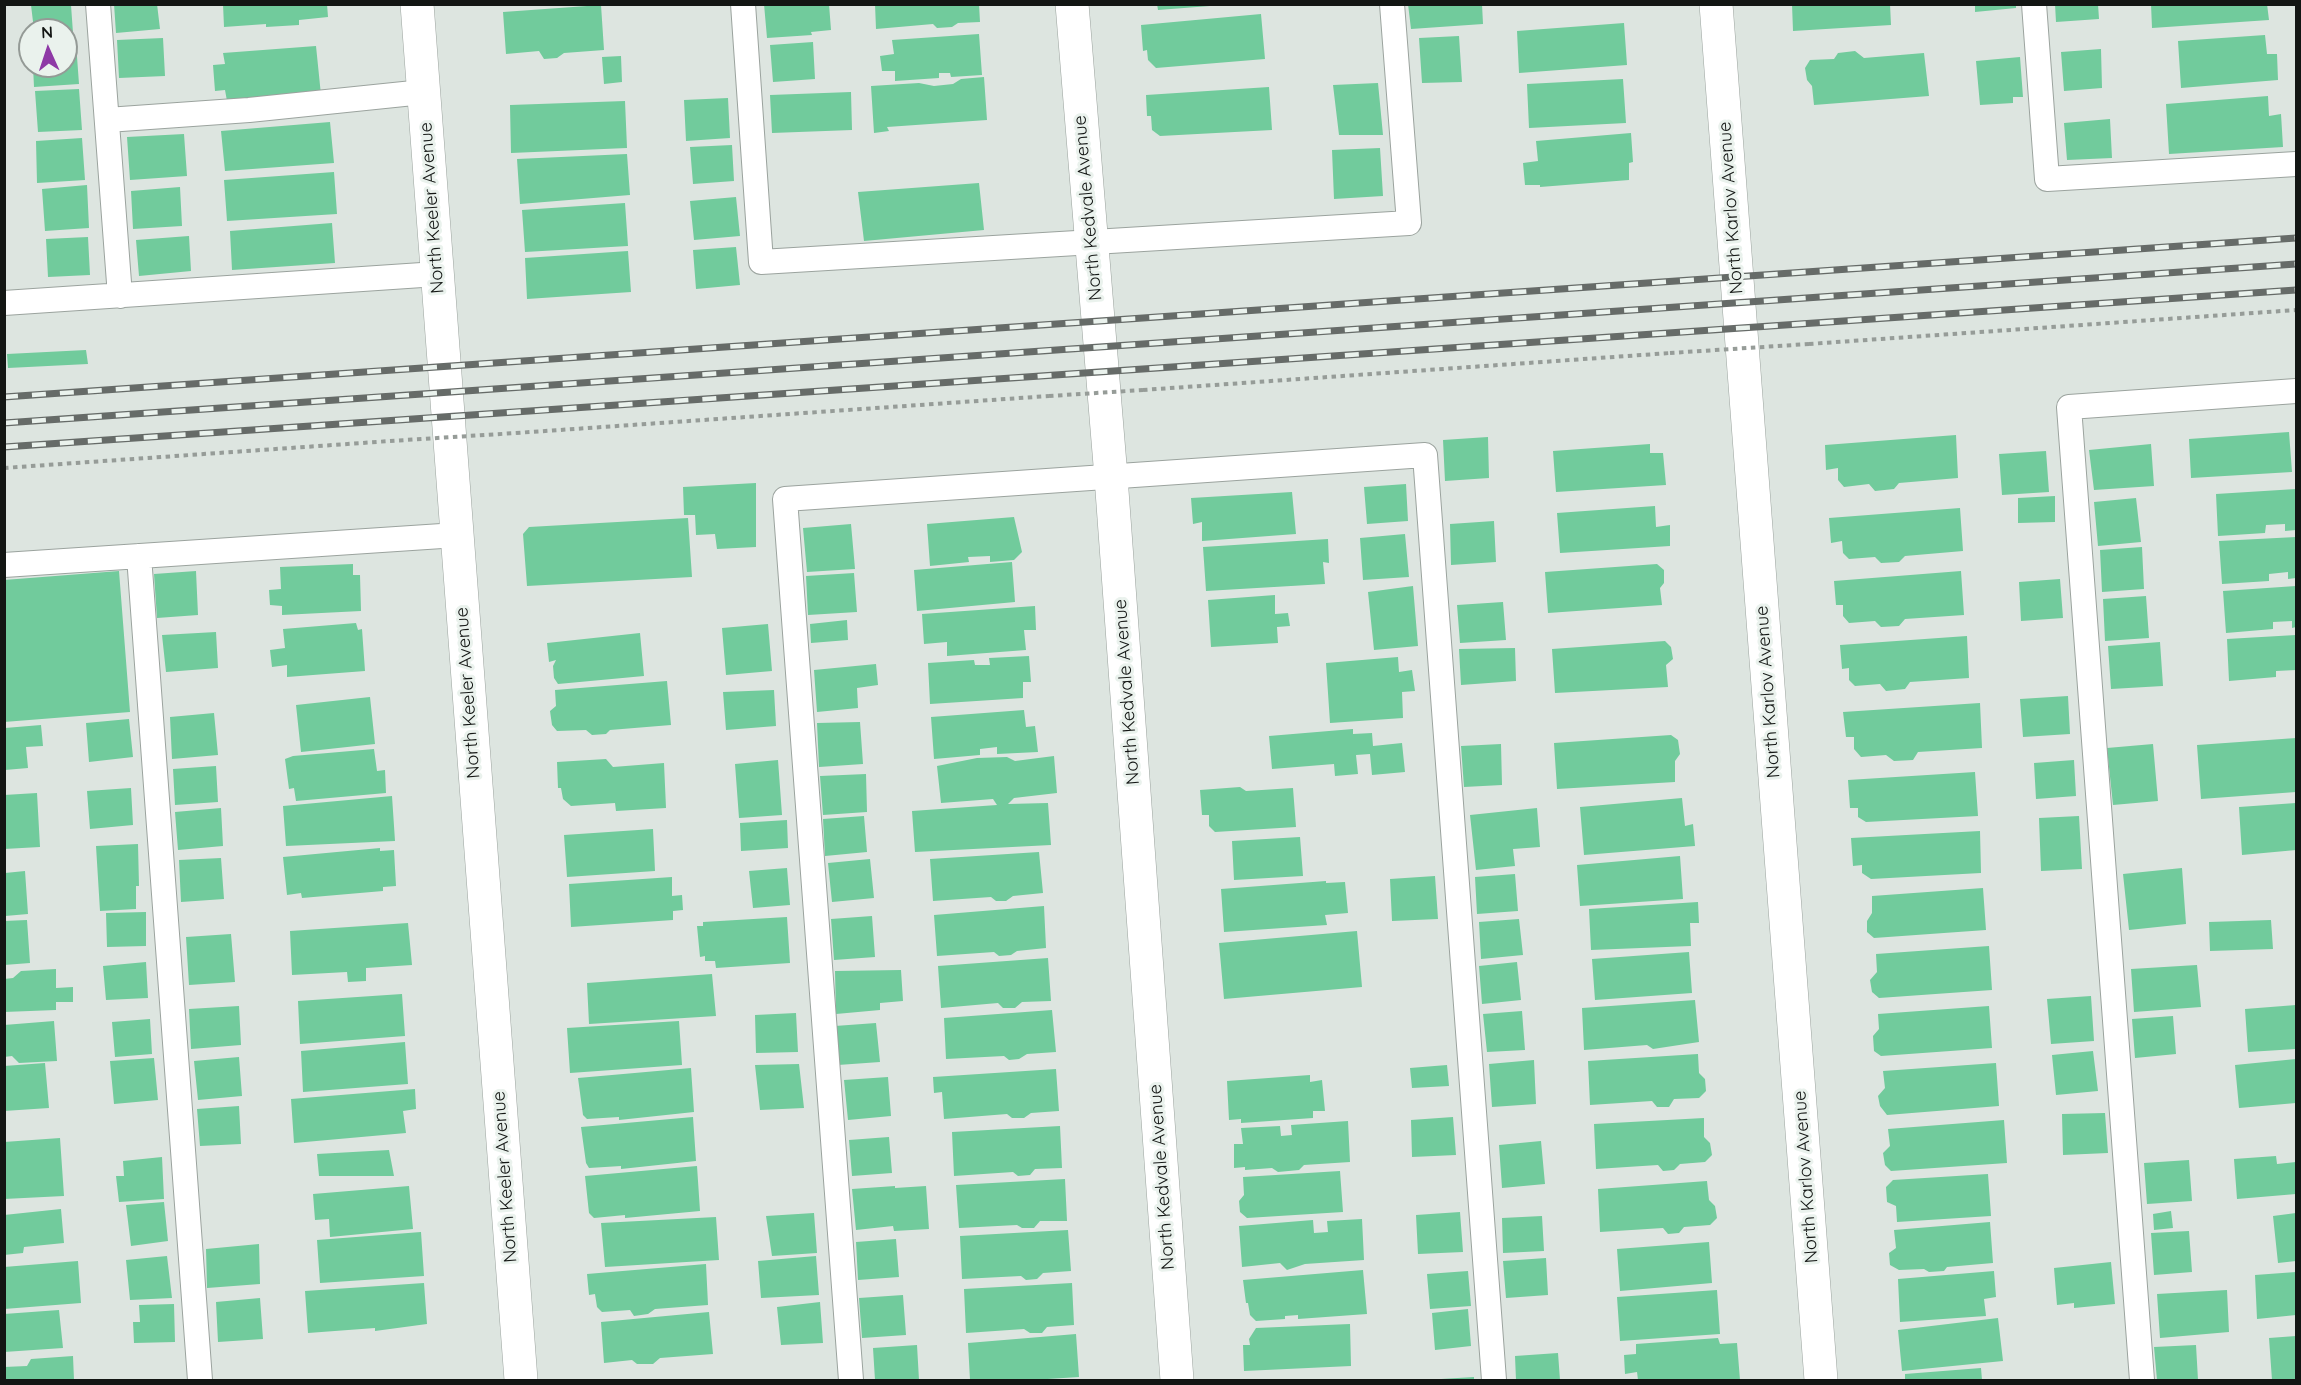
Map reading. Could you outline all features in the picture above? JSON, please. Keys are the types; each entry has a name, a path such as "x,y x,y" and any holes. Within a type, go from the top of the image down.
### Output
{"street":[{"name":"North Keeler Avenue","path":"417,4 521,1380"},
{"name":"North Kedvale Avenue","path":"1072,4 1111,477 1177,1380"},
{"name":"North Karlov Avenue","path":"1716,4 1821,1380"}],"lane":[{"path":"98,4 120,296"},
{"path":"743,4 761,262 1409,223 1392,4"},
{"path":"2034,4 2047,178 2296,164"},
{"path":"107,120 249,110 423,92"},
{"path":"4,303 437,274"},
{"path":"2142,1380 2069,407 2296,391"},
{"path":"851,1380 785,499 1425,454 1494,1380"},
{"path":"4,565 457,535"},
{"path":"139,556 200,1380"}],"path":[{"path":"4,468 2296,310"}],"building":[{"path":"114,4 157,4 160,29 116,33"},
{"path":"223,4 327,4 328,17 299,20 299,25 266,27 266,24 224,27"},
{"path":"764,4 829,4 831,30 811,32 812,35 767,38"},
{"path":"875,4 979,4 980,22 958,23 952,27 937,28 933,24 876,29"},
{"path":"1157,4 1209,4 1210,6 1158,10"},
{"path":"1408,4 1482,4 1483,24 1411,29"},
{"path":"1792,4 1890,4 1891,25 1793,31"},
{"path":"1975,4 2016,4 2016,8 1975,12"},
{"path":"2055,4 2098,4 2099,19 2056,22"},
{"path":"2151,4 2267,4 2269,20 2152,28"},
{"path":"31,5 71,5 72,18 33,18"},
{"path":"601,5 604,50 564,53 557,58 544,59 539,51 506,54 503,12"},
{"path":"1261,14 1265,59 1156,68 1148,60 1147,50 1143,51 1141,25"},
{"path":"1624,23 1627,65 1519,73 1517,31"},
{"path":"979,34 982,75 951,77 950,73 939,73 939,78 895,81 895,71 882,71 880,56 894,54 892,40"},
{"path":"2265,35 2267,54 2277,54 2278,80 2181,88 2178,41"},
{"path":"1459,36 1462,82 1422,83 1419,38"},
{"path":"163,38 165,76 119,78 117,40"},
{"path":"813,42 815,79 773,82 770,45"},
{"path":"316,46 321,95 227,101 225,90 215,91 213,65 225,64 223,53"},
{"path":"2101,49 2102,88 2064,91 2061,52"},
{"path":"1855,51 1864,58 1924,53 1929,96 1814,105 1812,86 1807,80 1805,68 1810,60 1834,59 1838,53"},
{"path":"621,56 622,82 604,84 602,57"},
{"path":"2020,57 2023,97 2013,97 2013,103 1980,105 1976,61"},
{"path":"78,70 79,84 34,87 34,78 78,78"},
{"path":"984,77 987,120 887,127 889,131 874,133 871,86 919,83 934,86 953,84 961,79"},
{"path":"1623,79 1626,123 1529,128 1527,84"},
{"path":"1378,83 1383,135 1339,135 1333,85"},
{"path":"1269,87 1272,130 1160,136 1152,130 1151,116 1147,116 1146,95"},
{"path":"79,89 82,130 38,132 35,91"},
{"path":"851,92 852,130 772,133 770,95"},
{"path":"2268,96 2269,116 2281,114 2283,147 2169,154 2166,104"},
{"path":"728,98 730,138 686,141 684,100"},
{"path":"625,101 627,148 511,153 510,105"},
{"path":"2110,119 2112,158 2067,160 2064,123"},
{"path":"330,122 334,163 225,171 221,131"},
{"path":"1631,133 1633,162 1629,163 1629,180 1540,187 1540,185 1525,185 1523,163 1538,161 1536,141"},
{"path":"184,134 187,176 130,180 127,137"},
{"path":"82,138 85,180 37,183 36,141"},
{"path":"732,145 734,181 693,184 690,147"},
{"path":"1380,148 1383,196 1334,199 1332,150"},
{"path":"627,154 630,195 520,204 517,159"},
{"path":"334,172 337,214 227,221 224,180"},
{"path":"979,183 984,230 864,241 858,192"},
{"path":"87,185 89,228 45,231 42,189"},
{"path":"180,187 182,226 133,229 131,191"},
{"path":"736,197 740,236 694,240 690,201"},
{"path":"625,203 628,246 525,252 522,210"},
{"path":"332,223 335,263 232,270 230,231"},
{"path":"189,236 191,271 139,276 136,240"},
{"path":"88,237 90,275 48,277 46,239"},
{"path":"736,247 740,285 696,289 693,250"},
{"path":"628,251 631,292 527,299 525,258"},
{"path":"86,350 88,364 8,368 7,354"},
{"path":"2289,432 2292,472 2191,478 2189,439"},
{"path":"1956,435 1958,478 1899,483 1894,489 1875,491 1869,484 1844,487 1838,480 1838,468 1826,470 1825,445"},
{"path":"1488,437 1489,478 1445,481 1443,440"},
{"path":"1650,444 1650,453 1663,453 1666,485 1556,492 1553,451"},
{"path":"2151,444 2154,486 2094,490 2089,450"},
{"path":"2046,451 2049,492 2002,495 1999,454"},
{"path":"756,483 756,547 717,549 715,534 696,535 695,515 684,515 683,487"},
{"path":"1406,484 1408,521 1367,524 1364,487"},
{"path":"2296,489 2296,530 2285,531 2285,524 2266,525 2265,533 2218,536 2216,494"},
{"path":"1292,492 1296,534 1202,541 1202,522 1193,524 1191,498"},
{"path":"2055,496 2055,522 2018,523 2018,498"},
{"path":"2136,498 2141,542 2098,546 2094,502"},
{"path":"1655,506 1656,527 1670,525 1670,546 1560,553 1557,513"},
{"path":"1960,508 1963,551 1905,556 1899,562 1881,563 1875,557 1849,559 1843,553 1842,541 1831,543 1829,518"},
{"path":"1014,517 1022,552 1014,560 990,562 990,556 968,557 969,562 930,566 927,524"},
{"path":"688,518 692,577 527,586 523,534 529,527"},
{"path":"1494,521 1496,562 1451,565 1450,524"},
{"path":"851,524 855,569 807,572 803,528"},
{"path":"1405,534 1409,577 1363,580 1360,538"},
{"path":"2296,537 2296,578 2288,579 2288,572 2269,574 2269,581 2222,584 2219,541"},
{"path":"1328,539 1329,563 1323,562 1325,584 1206,591 1203,547"},
{"path":"2142,547 2144,589 2102,592 2100,550"},
{"path":"1012,562 1015,602 917,611 914,570"},
{"path":"353,564 353,575 360,575 361,611 282,615 282,606 270,605 269,590 281,589 280,567"},
{"path":"1657,564 1664,570 1664,583 1660,588 1662,605 1548,613 1545,572"},
{"path":"119,571 130,712 4,722 4,580"},
{"path":"196,571 198,615 157,618 154,574"},
{"path":"1961,571 1964,615 1905,619 1899,626 1881,627 1875,621 1849,623 1843,616 1843,605 1836,605 1834,581"},
{"path":"854,573 857,612 808,615 806,576"},
{"path":"2060,579 2063,618 2021,621 2019,582"},
{"path":"1413,586 1418,646 1374,650 1368,592"},
{"path":"2296,586 2296,627 2292,628 2292,621 2273,622 2273,629 2226,633 2223,591"},
{"path":"1275,595 1275,614 1288,613 1290,626 1277,627 1278,643 1211,647 1208,600"},
{"path":"2146,596 2149,638 2105,641 2103,599"},
{"path":"1503,602 1506,640 1460,643 1457,605"},
{"path":"1035,606 1036,630 1024,630 1026,650 947,656 947,642 924,644 922,614"},
{"path":"847,620 848,640 811,643 810,624"},
{"path":"356,623 358,630 362,629 365,671 287,677 287,665 272,667 270,650 285,648 283,629"},
{"path":"768,624 772,671 726,675 722,628"},
{"path":"216,632 218,668 166,672 162,635"},
{"path":"640,633 644,676 558,684 554,678 553,666 556,660 549,662 547,643"},
{"path":"2296,635 2296,670 2276,671 2276,677 2229,681 2227,639"},
{"path":"1967,636 1969,678 1910,682 1905,689 1886,691 1880,684 1855,686 1849,680 1849,668 1842,669 1840,645"},
{"path":"1665,641 1671,647 1673,659 1666,665 1668,687 1555,693 1552,649"},
{"path":"2160,642 2163,686 2111,689 2108,646"},
{"path":"1515,648 1516,681 1461,685 1459,649"},
{"path":"1029,656 1031,682 1023,682 1023,698 930,704 928,663 974,660 975,665 990,665 989,658"},
{"path":"1398,657 1399,672 1412,670 1415,691 1402,692 1403,718 1330,723 1326,663"},
{"path":"876,664 878,685 857,688 858,708 817,712 814,670"},
{"path":"667,681 671,725 610,730 606,734 592,735 586,730 557,731 552,725 550,711 556,706 555,690"},
{"path":"774,690 776,726 726,730 723,692"},
{"path":"2068,696 2070,734 2023,737 2020,699"},
{"path":"370,697 375,744 301,752 296,705"},
{"path":"1980,703 1982,748 1918,752 1913,760 1894,761 1886,755 1861,757 1854,749 1854,737 1846,737 1843,712"},
{"path":"1024,710 1026,727 1035,726 1038,752 997,754 997,747 980,749 980,755 934,759 931,717"},
{"path":"214,713 218,755 172,759 170,717"},
{"path":"129,719 133,757 89,762 86,723"},
{"path":"860,722 863,764 819,767 817,723"},
{"path":"41,725 43,746 26,747 28,768 5,770 5,728"},
{"path":"1353,729 1353,734 1372,733 1373,746 1402,743 1405,772 1372,775 1370,754 1356,755 1358,774 1335,776 1334,764 1272,769 1269,736"},
{"path":"1671,735 1678,740 1680,754 1675,761 1675,782 1557,789 1554,743"},
{"path":"2296,738 2296,792 2201,799 2197,745"},
{"path":"1501,744 1502,785 1464,787 1461,746"},
{"path":"2153,744 2158,801 2113,805 2107,748"},
{"path":"374,749 377,771 385,770 386,793 296,801 294,788 289,789 285,759 293,756"},
{"path":"1054,756 1057,793 1014,798 1008,804 1048,803 1051,845 915,852 912,811 997,805 993,799 941,803 937,766 977,758 1007,757 1015,761"},
{"path":"606,759 613,767 664,763 666,808 616,811 615,803 571,806 563,799 561,788 558,788 557,762"},
{"path":"778,760 782,815 739,818 735,764"},
{"path":"2074,760 2076,796 2036,799 2034,763"},
{"path":"216,766 218,802 175,805 173,769"},
{"path":"1975,772 1978,816 1866,822 1858,817 1858,808 1850,808 1848,780"},
{"path":"866,774 867,812 823,815 820,776"},
{"path":"1240,787 1246,791 1293,788 1296,827 1215,832 1209,826 1209,815 1202,815 1200,790"},
{"path":"131,788 133,825 90,829 87,791"},
{"path":"37,793 40,847 4,849 4,795"},
{"path":"392,796 395,841 286,846 283,806"},
{"path":"1682,798 1685,826 1693,824 1695,846 1584,855 1580,807"},
{"path":"2296,803 2296,850 2242,855 2239,807"},
{"path":"221,808 223,846 178,850 175,812"},
{"path":"1537,808 1540,847 1513,849 1515,866 1476,870 1470,815"},
{"path":"864,816 867,852 825,856 823,819"},
{"path":"2079,816 2082,869 2041,871 2039,818"},
{"path":"787,820 788,848 741,851 740,823"},
{"path":"653,829 655,871 567,877 564,835"},
{"path":"1980,831 1981,873 1871,879 1862,873 1862,865 1853,866 1851,838"},
{"path":"1300,837 1303,876 1234,880 1232,841"},
{"path":"138,844 139,886 136,886 136,909 100,911 96,846"},
{"path":"380,848 380,851 394,850 396,886 383,887 383,891 302,898 301,893 287,895 283,857"},
{"path":"1039,852 1043,893 1013,896 1006,901 996,901 991,897 933,901 930,859"},
{"path":"1680,856 1683,899 1580,906 1577,865"},
{"path":"221,858 224,899 181,902 179,860"},
{"path":"870,859 874,898 832,902 828,863"},
{"path":"787,868 790,905 753,908 749,871"},
{"path":"2182,868 2186,924 2129,930 2123,874"},
{"path":"25,871 28,914 5,916 5,873"},
{"path":"1515,874 1518,911 1477,914 1475,877"},
{"path":"1435,876 1438,919 1392,921 1390,879"},
{"path":"672,877 672,896 682,895 683,910 673,911 673,920 571,927 569,884"},
{"path":"1326,881 1326,883 1345,882 1348,913 1325,915 1327,925 1224,932 1221,889"},
{"path":"1983,888 1986,930 1874,938 1867,932 1867,921 1872,913 1872,896"},
{"path":"1698,902 1699,923 1690,923 1691,946 1591,950 1589,909"},
{"path":"1044,906 1046,948 1017,951 1011,955 999,956 994,952 937,956 934,915"},
{"path":"146,912 146,946 107,947 106,913"},
{"path":"872,916 875,957 834,960 831,919"},
{"path":"787,917 790,963 716,968 715,961 705,961 705,956 700,957 697,926 703,926 703,922"},
{"path":"1519,919 1523,955 1481,959 1479,922"},
{"path":"27,920 30,963 4,965 4,921"},
{"path":"2271,920 2273,949 2210,951 2209,922"},
{"path":"408,923 412,965 366,968 366,981 348,982 347,972 292,975 290,931"},
{"path":"1357,931 1362,987 1224,999 1219,943"},
{"path":"231,934 235,982 189,985 186,937"},
{"path":"1989,946 1992,990 1879,998 1872,992 1870,980 1877,972 1876,954"},
{"path":"1689,952 1692,993 1595,1000 1592,959"},
{"path":"1048,958 1051,1001 1022,1002 1015,1008 1003,1008 998,1003 941,1008 938,966"},
{"path":"146,962 148,998 106,1000 103,966"},
{"path":"1517,962 1521,1000 1482,1004 1479,966"},
{"path":"2197,965 2201,1007 2134,1012 2131,969"},
{"path":"56,969 56,988 73,987 73,1002 56,1002 56,1010 4,1012 4,979 13,978 21,971"},
{"path":"901,970 903,1001 880,1003 880,1010 836,1014 835,971"},
{"path":"712,974 716,1016 589,1024 587,983"},
{"path":"402,994 405,1036 300,1044 298,1001"},
{"path":"2091,996 2094,1041 2051,1044 2047,999"},
{"path":"1695,1000 1699,1042 1653,1049 1647,1045 1584,1050 1582,1008"},
{"path":"2296,1005 2296,1049 2248,1052 2245,1009"},
{"path":"239,1006 241,1045 191,1049 189,1009"},
{"path":"1989,1006 1992,1048 1881,1056 1874,1051 1873,1036 1879,1029 1878,1014"},
{"path":"1052,1010 1056,1052 1027,1054 1019,1059 1009,1060 1004,1056 946,1059 944,1018"},
{"path":"1522,1011 1525,1050 1487,1052 1483,1014"},
{"path":"796,1013 798,1052 756,1053 755,1015"},
{"path":"2173,1016 2176,1054 2135,1058 2132,1019"},
{"path":"150,1019 152,1054 115,1057 112,1022"},
{"path":"54,1021 57,1061 19,1063 12,1056 4,1057 4,1025"},
{"path":"679,1021 682,1065 570,1073 567,1028"},
{"path":"876,1023 880,1062 838,1065 835,1026"},
{"path":"405,1042 408,1084 303,1092 301,1051"},
{"path":"2093,1051 2098,1091 2056,1095 2052,1055"},
{"path":"1698,1054 1699,1073 1705,1079 1706,1091 1699,1098 1674,1099 1669,1107 1657,1107 1652,1101 1590,1105 1588,1061"},
{"path":"239,1057 242,1096 198,1100 194,1061"},
{"path":"154,1058 158,1100 114,1104 110,1061"},
{"path":"2296,1059 2296,1103 2239,1108 2235,1065"},
{"path":"1534,1060 1536,1104 1492,1107 1489,1064"},
{"path":"45,1063 49,1108 4,1111 4,1066"},
{"path":"1996,1063 1999,1106 1887,1115 1880,1106 1878,1096 1885,1088 1883,1071"},
{"path":"799,1064 804,1108 760,1110 755,1065"},
{"path":"1447,1065 1449,1086 1412,1088 1410,1068"},
{"path":"691,1068 694,1112 619,1120 619,1117 587,1119 583,1115 578,1078"},
{"path":"1056,1069 1059,1111 1031,1113 1024,1118 1012,1118 1007,1114 944,1119 942,1092 934,1093 933,1077"},
{"path":"1310,1075 1310,1082 1322,1080 1325,1111 1313,1111 1313,1118 1241,1123 1241,1119 1229,1120 1227,1081"},
{"path":"888,1077 891,1116 848,1120 844,1080"},
{"path":"415,1089 416,1109 403,1111 406,1133 294,1143 291,1099"},
{"path":"239,1106 241,1144 200,1146 197,1109"},
{"path":"2105,1113 2108,1153 2063,1155 2062,1114"},
{"path":"693,1117 696,1161 621,1169 621,1166 589,1168 586,1163 581,1127"},
{"path":"1453,1117 1456,1155 1412,1157 1411,1120"},
{"path":"1704,1118 1704,1137 1710,1143 1712,1155 1705,1162 1680,1164 1674,1170 1663,1171 1658,1165 1596,1169 1594,1124"},
{"path":"2004,1120 2007,1163 1891,1171 1885,1165 1883,1153 1890,1146 1888,1129"},
{"path":"1348,1121 1350,1162 1304,1165 1299,1170 1278,1172 1272,1168 1245,1170 1245,1167 1234,1168 1234,1144 1243,1144 1241,1128 1280,1126 1281,1136 1292,1135 1291,1125"},
{"path":"1060,1126 1062,1168 1035,1169 1030,1175 1018,1176 1013,1172 954,1176 952,1132"},
{"path":"889,1137 892,1173 852,1176 849,1140"},
{"path":"60,1138 64,1196 4,1199 4,1142"},
{"path":"1541,1141 1545,1184 1502,1188 1499,1145"},
{"path":"389,1150 394,1176 319,1176 317,1154"},
{"path":"2276,1156 2277,1164 2296,1162 2296,1194 2237,1199 2234,1159"},
{"path":"162,1157 164,1199 119,1202 116,1176 124,1176 123,1161"},
{"path":"2189,1160 2192,1201 2147,1204 2144,1163"},
{"path":"697,1166 700,1211 625,1218 625,1215 594,1218 589,1213 585,1176"},
{"path":"1340,1171 1343,1212 1247,1218 1240,1212 1239,1201 1244,1195 1243,1177"},
{"path":"1988,1174 1991,1216 1897,1222 1896,1206 1887,1202 1886,1187 1893,1180"},
{"path":"1065,1179 1067,1221 1040,1221 1034,1228 1022,1228 1017,1225 959,1228 956,1185"},
{"path":"1707,1181 1709,1200 1715,1206 1717,1218 1710,1225 1684,1227 1679,1233 1668,1234 1663,1228 1600,1232 1598,1189"},
{"path":"409,1186 413,1229 330,1237 329,1219 315,1220 313,1194"},
{"path":"895,1186 895,1188 926,1186 929,1229 894,1231 893,1226 856,1230 852,1189"},
{"path":"164,1202 168,1241 131,1246 126,1205"},
{"path":"61,1209 64,1243 24,1247 23,1253 4,1255 4,1215"},
{"path":"2171,1211 2173,1228 2154,1230 2153,1214"},
{"path":"1460,1212 1463,1252 1418,1254 1416,1215"},
{"path":"814,1213 817,1253 772,1256 766,1216"},
{"path":"2296,1213 2296,1261 2278,1263 2273,1216"},
{"path":"1542,1216 1544,1251 1503,1253 1502,1218"},
{"path":"716,1217 719,1260 605,1267 601,1223"},
{"path":"1362,1219 1364,1260 1305,1264 1287,1270 1280,1263 1242,1267 1239,1226 1313,1220 1314,1233 1328,1232 1327,1221"},
{"path":"1990,1222 1993,1263 1947,1267 1944,1271 1929,1272 1924,1269 1899,1270 1890,1265 1889,1253 1896,1248 1894,1230"},
{"path":"1068,1230 1071,1271 1043,1273 1037,1279 1026,1280 1021,1276 962,1279 960,1236"},
{"path":"2189,1231 2192,1272 2154,1275 2151,1233"},
{"path":"421,1232 424,1276 320,1283 317,1240"},
{"path":"896,1239 899,1277 858,1280 856,1242"},
{"path":"1709,1242 1712,1283 1620,1291 1617,1249"},
{"path":"259,1244 260,1284 207,1288 206,1249"},
{"path":"167,1256 172,1298 130,1300 126,1260"},
{"path":"816,1256 819,1295 761,1298 758,1261"},
{"path":"1546,1258 1548,1295 1506,1298 1503,1261"},
{"path":"78,1261 81,1303 4,1309 4,1267"},
{"path":"2111,1262 2115,1304 2074,1308 2074,1303 2057,1305 2054,1268"},
{"path":"706,1264 708,1305 655,1309 648,1314 634,1316 630,1310 602,1312 597,1307 595,1294 589,1295 587,1274"},
{"path":"1363,1270 1367,1314 1298,1319 1298,1315 1285,1316 1285,1319 1256,1321 1250,1315 1243,1280"},
{"path":"1468,1271 1471,1306 1430,1309 1427,1274"},
{"path":"1994,1271 1996,1297 1984,1299 1986,1316 1900,1322 1898,1279"},
{"path":"2296,1272 2296,1315 2257,1319 2255,1275"},
{"path":"424,1283 427,1324 375,1331 375,1328 308,1333 305,1291"},
{"path":"1072,1283 1074,1325 1047,1327 1042,1333 1030,1333 1024,1329 966,1333 964,1289"},
{"path":"1717,1290 1720,1334 1620,1341 1617,1297"},
{"path":"2227,1290 2229,1332 2160,1338 2157,1294"},
{"path":"903,1295 906,1335 862,1338 859,1298"},
{"path":"260,1298 263,1339 218,1342 216,1302"},
{"path":"820,1302 823,1343 781,1345 777,1307"},
{"path":"174,1304 175,1342 134,1343 133,1322 140,1322 139,1305"},
{"path":"1468,1309 1471,1346 1435,1350 1432,1313"},
{"path":"59,1310 63,1348 4,1352 4,1314"},
{"path":"709,1312 713,1354 660,1358 653,1364 637,1364 632,1360 604,1363 601,1322"},
{"path":"1998,1318 2003,1361 1902,1371 1898,1330"},
{"path":"1350,1324 1351,1366 1244,1371 1243,1345 1250,1345 1249,1339 1256,1328"},
{"path":"1076,1334 1079,1377 970,1380 968,1343"},
{"path":"2296,1336 2296,1380 2272,1380 2269,1338"},
{"path":"1718,1338 1720,1344 1737,1343 1740,1380 1638,1380 1637,1372 1625,1374 1624,1355 1636,1354 1636,1344"},
{"path":"917,1345 919,1380 875,1380 873,1348"},
{"path":"2196,1345 2198,1380 2157,1380 2154,1347"},
{"path":"1558,1353 1560,1380 1516,1380 1515,1356"},
{"path":"73,1356 74,1380 4,1380 4,1367 27,1366 31,1359"},
{"path":"1981,1368 1982,1380 1905,1380 1905,1374"},
{"path":"1474,1377 1474,1380 1441,1380 1441,1379"}],"railway":[{"path":"4,397 2296,238"},
{"path":"4,423 2296,264"},
{"path":"4,447 2296,290"}]}
